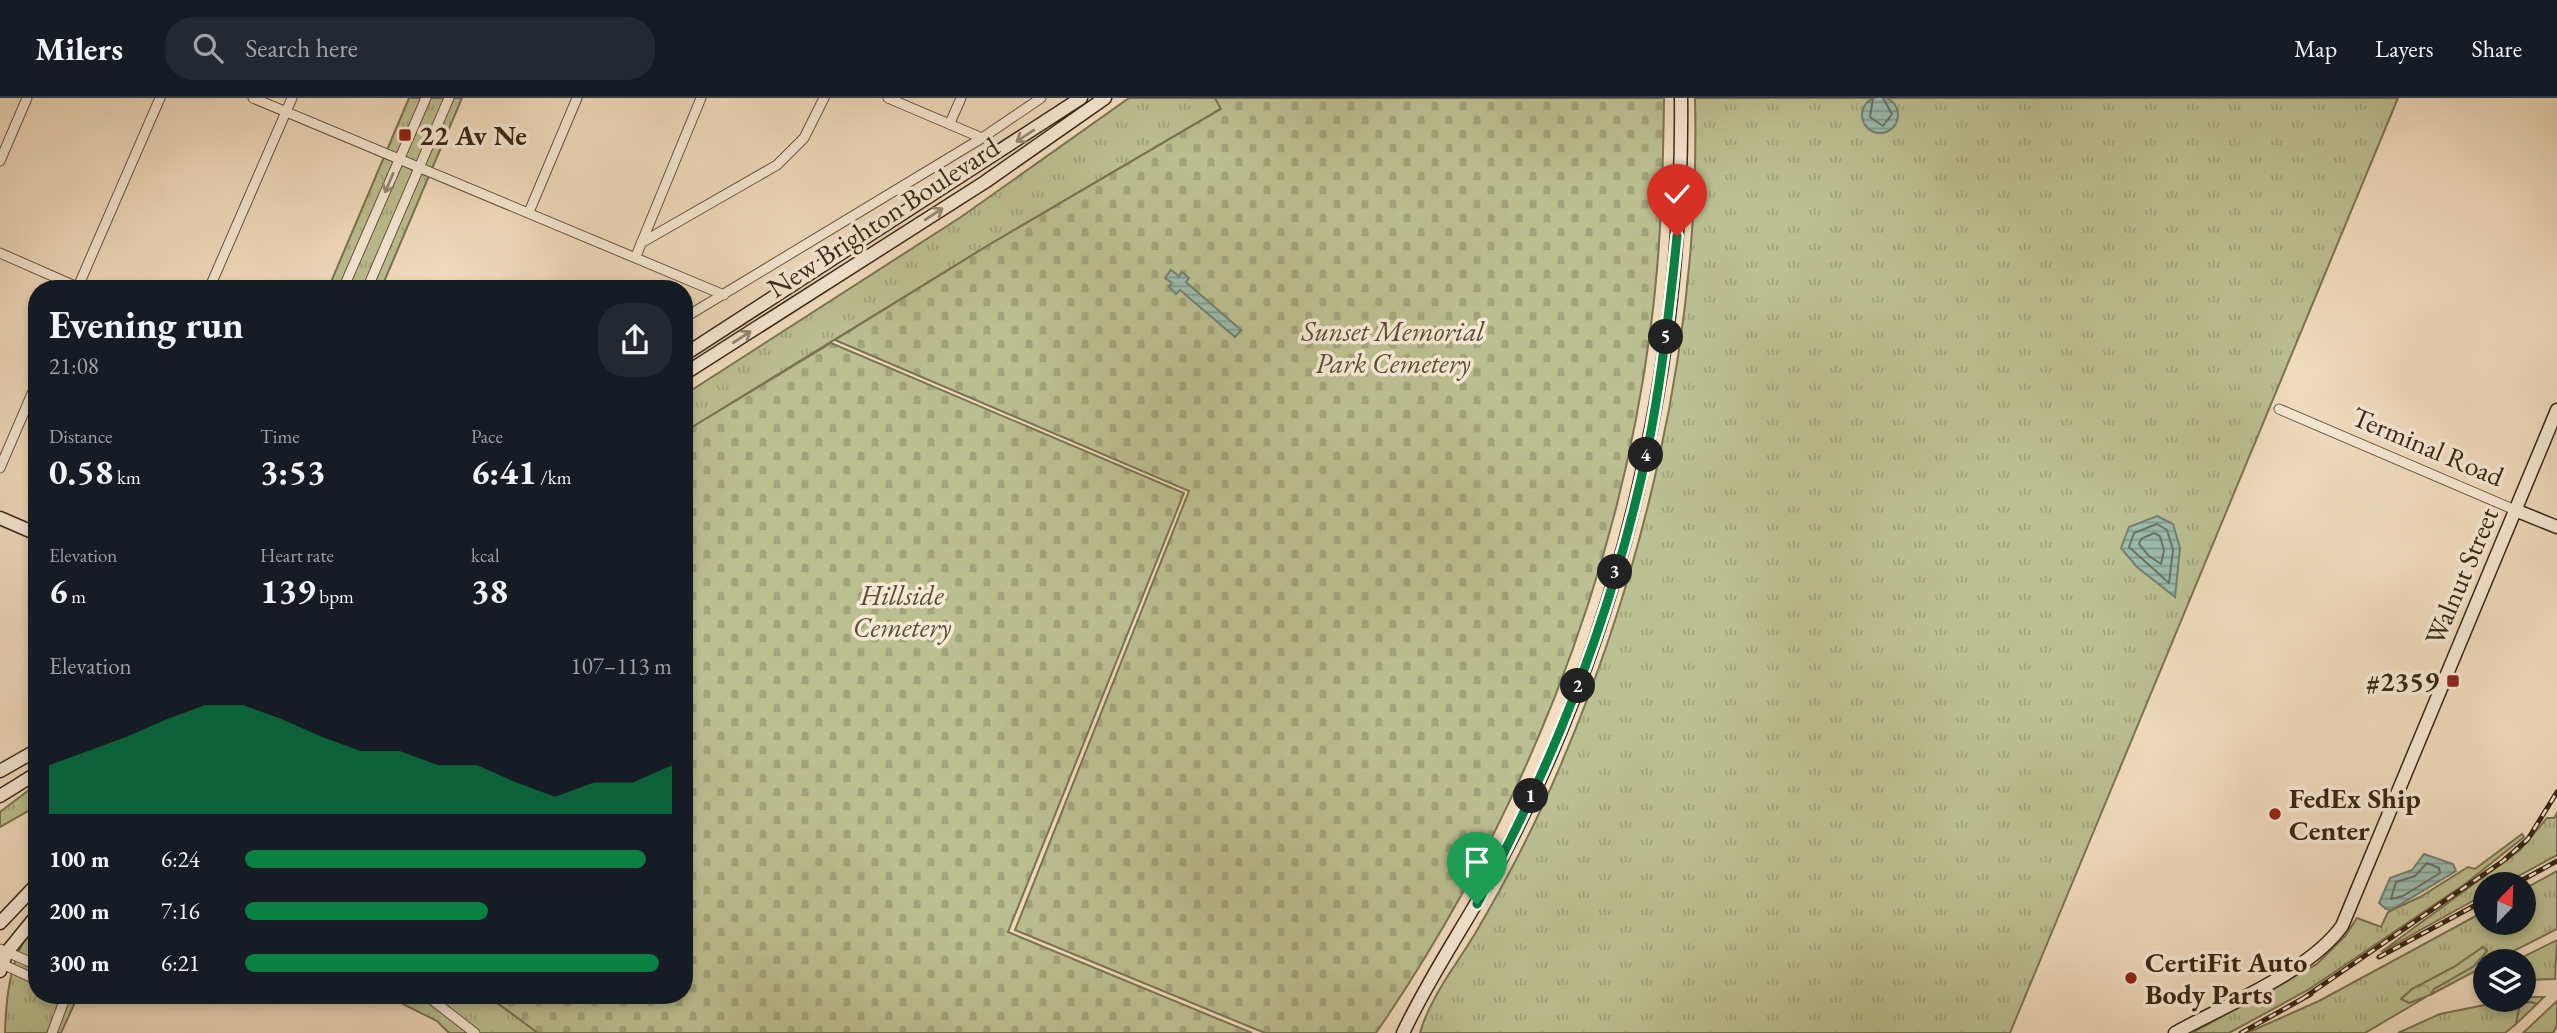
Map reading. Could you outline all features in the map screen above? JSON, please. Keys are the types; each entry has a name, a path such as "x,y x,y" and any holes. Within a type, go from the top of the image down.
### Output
{"street":[{"path":"0,162 27,98"},
{"path":"82,280 160,98"},
{"path":"253,98 690,280"},
{"path":"213,280 292,98"},
{"path":"347,280 426,98"},
{"path":"371,280 449,98"},
{"path":"529,212 577,98"},
{"path":"636,256 701,98"},
{"path":"641,243 777,165 804,138 824,98"},
{"path":"888,98 982,138"},
{"path":"950,123 961,98"},
{"name":"New Brighton Boulevard","path":"693,313 982,138 1041,98"},
{"name":"New Brighton Boulevard","path":"693,349 1081,98"},
{"name":"New Brighton Boulevard","path":"693,368 985,181 1105,98"},
{"path":"1403,1033 1510,843 1566,717 1606,607 1648,447 1660,381 1677,236 1682,165 1681,98"},
{"path":"0,253 61,280"},
{"path":"693,281 724,295"},
{"path":"0,468 28,403"},
{"name":"Terminal Road","path":"2279,409 2557,527"},
{"name":"Walnut Street","path":"2175,1033 2305,962 2331,940 2342,926 2557,410"},
{"path":"0,518 28,530"},
{"path":"0,771 28,755"},
{"path":"0,796 28,778"},
{"path":"0,923 28,893"},
{"path":"2,960 28,927"},
{"path":"2,960 28,964"},
{"path":"2,960 28,975"},
{"path":"52,1033 63,1004"},
{"path":"437,1004 475,1033"}],"green space":[{"path":"409,98 462,98 385,280 332,280"},
{"path":"1129,98 1239,98 987,246 693,426 693,389 961,217"},
{"name":"Sunset Memorial Park Cemetery","path":"1215,98 1664,98 1661,212 1651,325 1636,419 1615,513 1588,605 1556,695 1518,783 1475,869 1428,953 1376,1033 1265,1033 1015,930 1189,491 835,340 987,246 1221,109"},
{"path":"1695,98 2398,98 2010,1033 1420,1033 1437,994 1494,901 1543,805 1610,636 1637,549 1659,460 1676,370 1688,279 1694,189"},
{"name":"Hillside Cemetery","path":"831,343 1184,493 1008,932 1252,1033 538,1033 499,1004 693,1004 693,427"},
{"path":"28,791 28,811 0,827 0,812"},
{"path":"2557,813 2557,855 2526,872 2490,872 2520,850 2547,818 2554,818"},
{"path":"2522,834 2524,837 2480,872 2473,872 2473,878 2465,884 2308,990 2229,1033 2192,1033 2317,964 2345,936 2357,918 2381,927 2388,912 2420,897 2468,867 2475,869"},
{"path":"2557,871 2557,929 2518,949 2473,949 2473,954 2412,989 2402,998 2409,1003 2426,997 2365,1033 2247,1033 2319,1001 2473,918 2473,935 2536,935 2536,882"},
{"path":"2473,884 2473,901 2381,952"},
{"path":"28,935 28,1004 74,1004 61,1033 5,1033 8,990 21,947"},
{"path":"2557,940 2555,979 2536,980 2536,950"},
{"path":"2473,954 2473,967 2434,989 2430,995 2409,1003 2401,999 2412,989"},
{"path":"2473,967 2473,972 2430,995 2434,989"},
{"path":"2536,997 2544,997 2537,1004"},
{"path":"2557,1001 2557,1025 2553,1033 2523,1033"},
{"path":"403,1004 499,1004 538,1033 449,1033 437,1021"},
{"path":"2473,1007 2473,1012 2519,1012 2516,1024 2505,1033 2398,1033 2440,1014"},
{"path":"2518,1012 2529,1012 2516,1024"}],"water":[{"path":"1880,97 1893,102 1898,115 1893,128 1880,133 1867,128 1862,115 1867,102"},
{"path":"1171,270 1179,276 1182,272 1189,278 1186,282 1241,330 1235,337 1180,290 1176,294 1169,287 1172,283 1165,278"},
{"path":"2157,516 2173,524 2180,548 2175,597 2137,567 2121,548 2129,527"},
{"path":"2424,854 2453,864 2456,871 2391,910 2386,909 2379,903 2390,878 2412,870"}],"railway":[{"path":"2302,999 2503,861 2528,839 2557,792"},
{"path":"2536,872 2557,861"},
{"path":"2379,957 2473,906"},
{"path":"2241,1033 2311,994"}],"place":[{"name":"22 Av Ne","path":"405,135"},
{"name":"#2359","path":"2453,681"},
{"name":"FedEx Ship Center","path":"2275,814"},
{"name":"CertiFit Auto Body Parts","path":"2131,978"}],"route":[{"path":"1477,904 1510,843 1566,717 1606,607 1648,447 1660,381 1677,236"}]}
